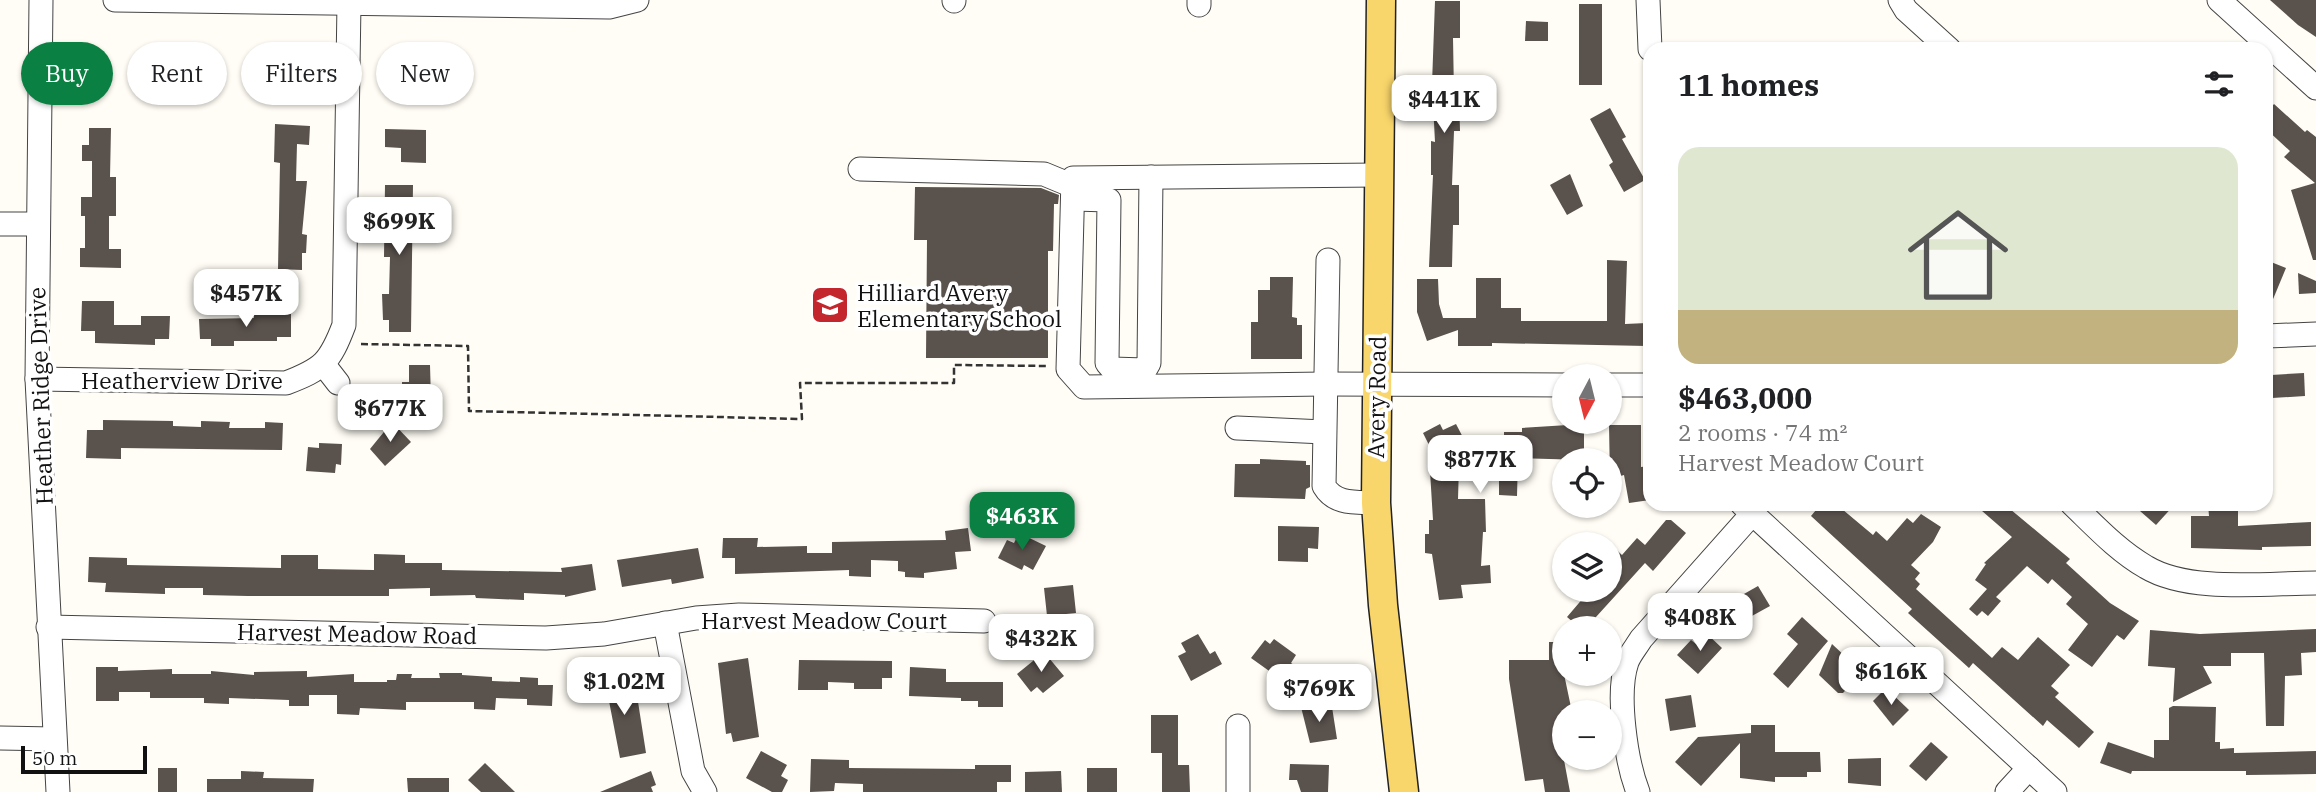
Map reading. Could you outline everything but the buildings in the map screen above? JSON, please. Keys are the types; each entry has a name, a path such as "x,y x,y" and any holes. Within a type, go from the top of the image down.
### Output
{"main road":[{"name":"Avery Road","path":"1381,0 1376,503 1383,605 1404,792"}],"street":[{"name":"Heather Ridge Drive","path":"41,0 37,379 58,792"},
{"path":"115,0 488,3 609,7 637,0"},
{"path":"1648,0 1650,42"},
{"path":"1900,0 1906,10 1941,42"},
{"path":"2219,0 2265,42"},
{"name":"Heatherview Drive","path":"37,379 286,383 316,372 331,374 334,351 344,325 349,3"},
{"path":"2273,49 2316,88"},
{"path":"860,169 1044,174 1073,193 1109,200 1107,363 1112,369 1145,370 1149,363 1151,177"},
{"path":"1379,174 1073,178 1068,369 1084,387 1377,383 1552,385"},
{"path":"0,224 37,224"},
{"path":"1328,260 1324,486 1329,496 1340,501 1376,503"},
{"path":"2273,336 2316,334"},
{"path":"1622,385 1643,385"},
{"path":"1237,428 1324,432"},
{"path":"1638,792 1631,772 1622,687 1628,661 1641,639 1745,511"},
{"path":"1749,511 2055,792"},
{"path":"2080,511 2137,562 2175,580 2206,583 2316,583"},
{"name":"Harvest Meadow Court","path":"665,623 739,615 984,621"},
{"path":"665,623 693,771 705,792"},
{"name":"Harvest Meadow Road","path":"48,627 546,638 604,634 665,623"},
{"path":"1238,726 1238,792"},
{"path":"0,738 54,739"},
{"path":"2007,792 2029,768"}],"path":[{"path":"361,344 468,346 469,411 802,419 800,383 954,383 954,365 1057,366"}],"place":[{"name":"Hilliard Avery Elementary School","path":"830,305"}]}
